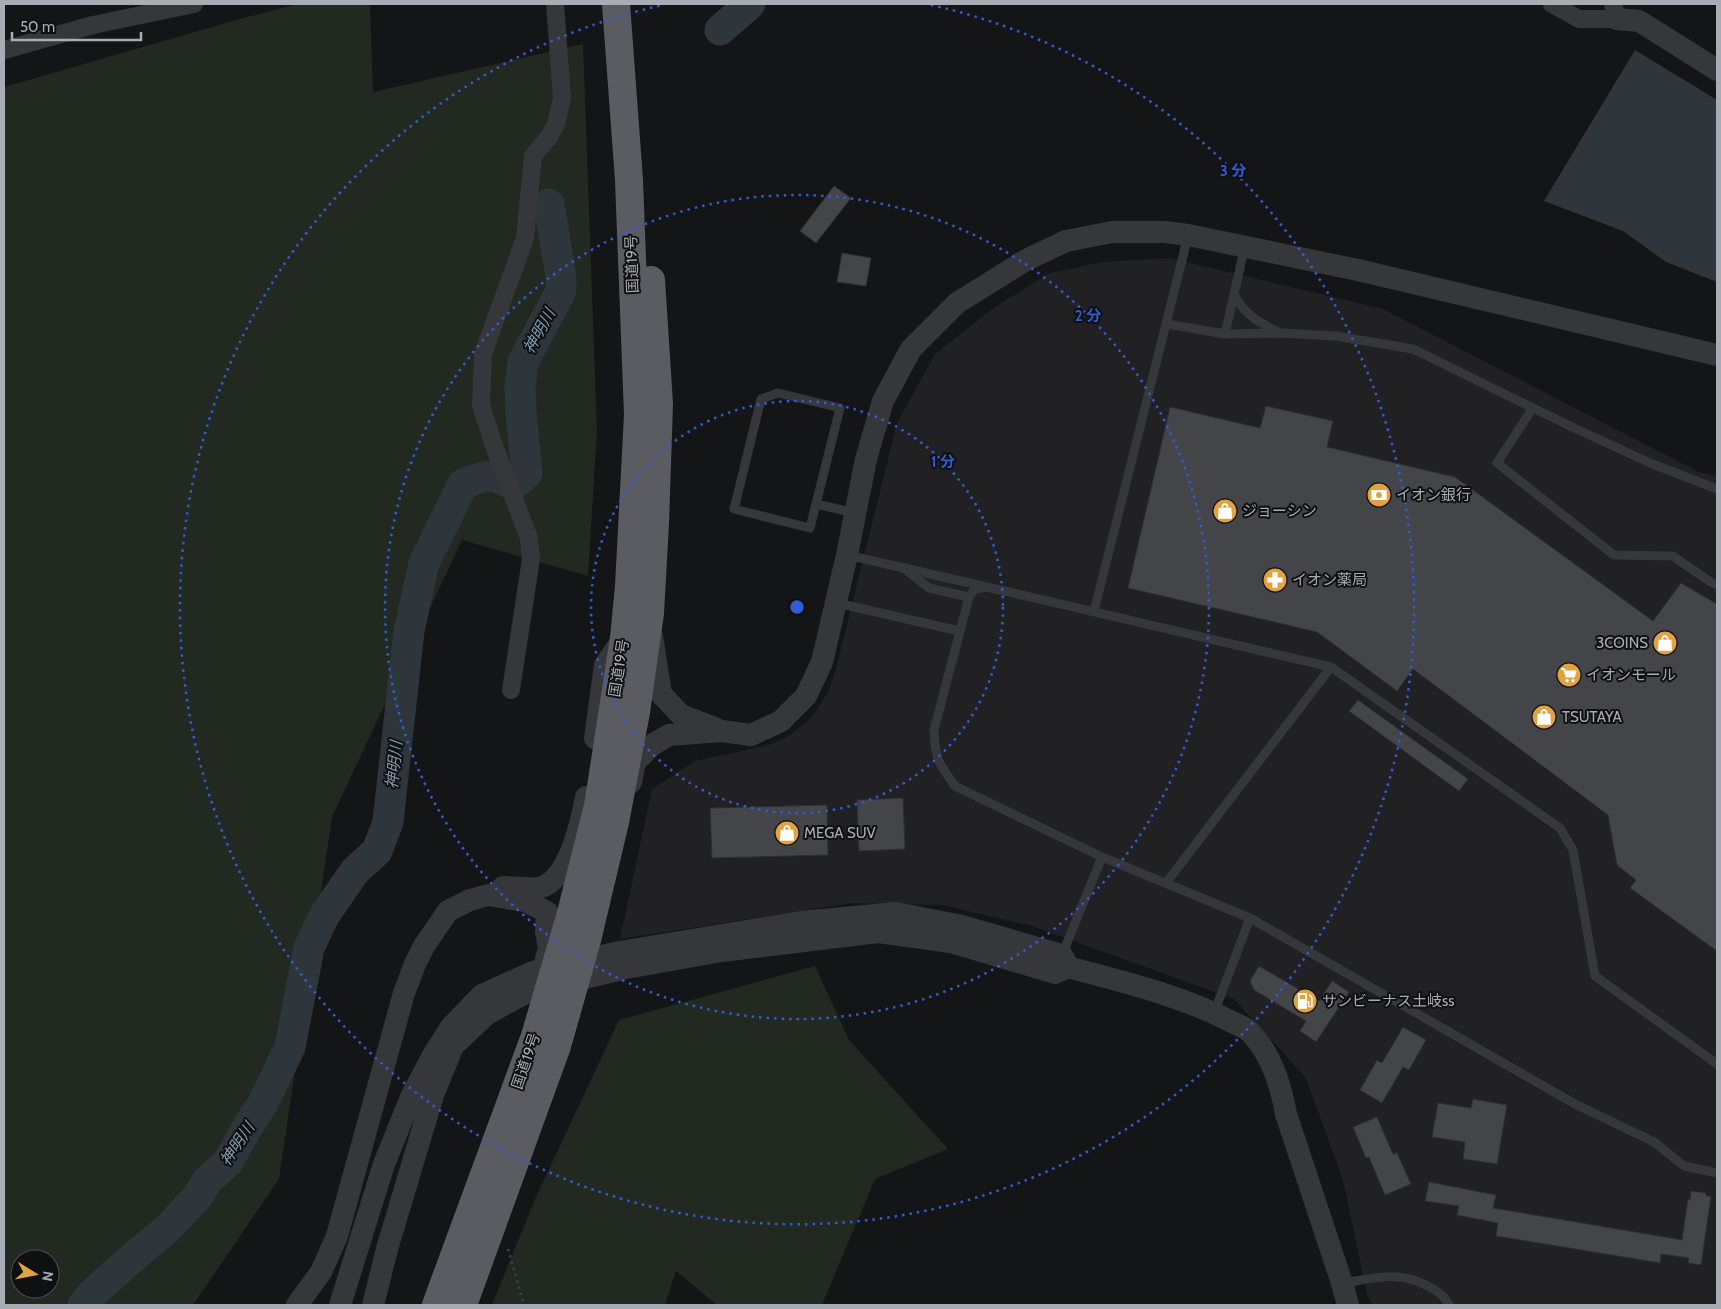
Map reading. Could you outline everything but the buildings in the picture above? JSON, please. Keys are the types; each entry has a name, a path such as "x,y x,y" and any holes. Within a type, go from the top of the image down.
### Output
{"highway":[{"name":"国道19号","path":"436,1305 462,1239 535,1036 570,917 598,806 624,638 629,586 638,415 629,180 616,4"},
{"name":"国道19号","path":"463,1305 557,1046 587,940 615,822 636,712 650,613 655,532 659,404 634,4"}],"street":[{"path":"4,50 93,25 194,4"},
{"path":"511,690 531,559 529,538 494,446 481,405 483,354 525,238 533,156 549,137 556,124 562,98 555,4"},
{"path":"1552,4 1579,20 1615,11 1639,20 1717,70"},
{"path":"587,940 598,926 635,762 652,745 669,735 722,731 751,734 781,721 806,696 822,662 847,555 866,459 883,401 911,349 957,303 1026,260 1066,242 1112,232 1164,232 1188,235 1358,270 1717,355"},
{"path":"650,613 661,694 681,715 722,731"},
{"path":"286,1305 306,1280 330,1226 342,1177 413,944 427,920 450,900 474,886 541,888 557,877 571,852 583,812 592,767 605,666 624,638"},
{"path":"297,1305 321,1272 336,1236 404,994 415,964 424,946 448,911 470,900 488,894 526,901 547,912 546,932 548,948 536,1000 501,1108 462,1212 462,1239"},
{"path":"340,1305 384,1164 412,1095 433,1055 451,1027 482,995 622,960 722,951 878,932 951,942 1055,973 1065,961 1214,1013 1249,1031 1270,1059 1348,1305"},
{"path":"373,1305 387,1249 433,1094 453,1046 487,1014 530,982"},
{"path":"359,1305 433,1055"}],"lane":[{"path":"1094,612 1188,235"},
{"path":"1225,334 1245,246"},
{"path":"1234,294 1240,306 1258,321 1281,333"},
{"path":"1167,324 1225,334 1281,333 1336,336 1413,349 1532,409 1650,463 1717,489"},
{"path":"778,393 840,408 816,504 810,528 734,509 761,399 778,393"},
{"path":"1532,409 1497,463 1614,555 1674,556 1717,585"},
{"path":"816,504 855,513"},
{"path":"847,555 1331,667 1560,828 1573,850 1596,976 1717,1064"},
{"path":"904,568 929,588 969,597"},
{"path":"987,587 975,589 969,597 934,730 934,749 940,766 955,786 1102,857 1250,918 1575,1104 1654,1142 1684,1166 1717,1173"},
{"path":"836,603 959,631"},
{"path":"1166,883 1331,667"},
{"path":"1065,961 1102,857"},
{"path":"1214,1013 1250,918"},
{"path":"1342,1283 1392,1275 1402,1277 1420,1281 1445,1297 1449,1305"}],"path":[{"path":"492,1226 503,1231 524,1305"}],"shaded area":[{"path":"297,4 370,4 373,92 583,44 597,431 588,576 462,540 332,817 279,1179 193,1305 4,1305 4,87"},
{"path":"1635,50 1717,100 1717,282 1666,262 1623,231 1544,201"},
{"name":"イオンモール","path":"1169,258 1383,309 1699,472 1717,476 1717,1305 1373,1305 1367,1295 1343,1180 1306,1078 1234,999 1032,926 942,905 853,903 620,939 652,789 695,761 765,746 784,739 804,724 817,710 829,690 836,669 897,423 935,354 995,307 1050,273 1102,262"},
{"path":"815,966 849,1040 948,1149 875,1179 822,1305 717,1305 676,1271 665,1305 492,1305 535,1199 619,1020"}],"waterway":[{"name":"神明川","path":"720,30 750,4"},
{"name":"神明川","path":"83,1305 91,1295 124,1265 168,1228 198,1196 207,1181 228,1162 263,1103 290,1047 309,948 324,916 355,871 377,851 388,822 409,631 424,563 463,484 491,476 512,483 521,479 527,473 520,388 523,362 561,291 561,277 549,204"}],"place":[{"name":"イオン銀行","path":"1379,495"},
{"name":"ジョーシン","path":"1225,511"},
{"name":"イオン薬局","path":"1275,580"},
{"name":"3COINS","path":"1665,643"},
{"name":"イオンモール","path":"1569,675"},
{"name":"TSUTAYA","path":"1544,717"},
{"name":"MEGA SUV","path":"787,833"},
{"name":"サンビーナス土岐ss","path":"1305,1001"}]}
